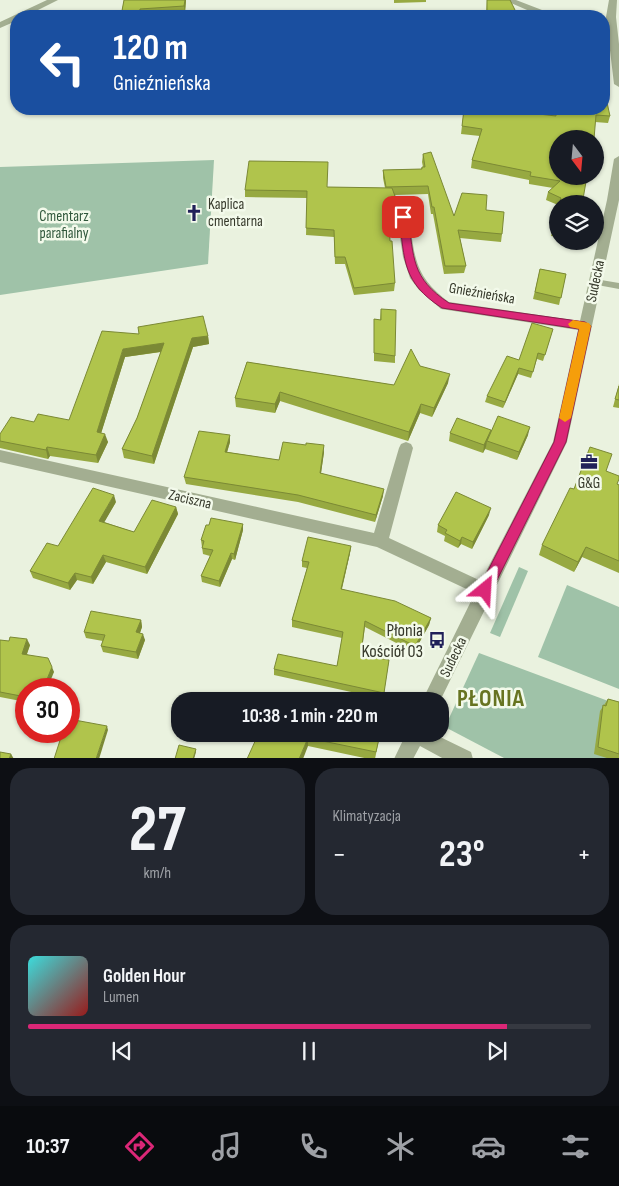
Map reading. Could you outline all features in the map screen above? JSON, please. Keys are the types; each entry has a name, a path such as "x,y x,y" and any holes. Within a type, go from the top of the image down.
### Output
{"street":[{"path":"33,10 54,0"},
{"path":"508,0 532,10"},
{"path":"610,34 619,84"},
{"name":"Sudecka","path":"436,692 485,590 560,442 613,200 619,159"},
{"name":"Gnieźnieńska","path":"403,217 410,266 416,279 430,296 446,306 585,326"},
{"path":"380,541 406,448"},
{"name":"Zaciszna","path":"0,456 380,541 485,590"},
{"path":"403,758 412,742"},
{"path":"432,742 464,758"}],"lane":[{"path":"595,282 619,286"}],"green space":[{"name":"Cmentarz parafialny","path":"214,160 208,264 0,295 0,167"},
{"path":"519,567 528,571 500,637 490,633"},
{"path":"567,585 619,607 619,689 538,657"},
{"path":"479,653 619,705 619,758 504,758 449,729 449,718"}],"building":[{"path":"124,0 185,0 184,6 122,10"},
{"path":"487,0 510,0 515,10 487,10"},
{"path":"463,115 596,115 595,130 549,130 549,179 530,176 531,172 472,160 482,129 462,126"},
{"path":"431,152 454,216 462,193 487,195 486,210 504,212 502,234 458,230 466,266 445,266 434,207 432,207 428,186 386,187 383,170 422,169 422,167 425,167 423,154"},
{"path":"249,161 328,162 327,187 392,188 399,207 389,208 390,241 392,241 395,283 354,288 345,257 335,257 334,230 306,228 307,191 245,190"},
{"path":"556,185 585,185 584,195 554,195 548,192"},
{"path":"540,269 566,274 561,298 535,292"},
{"path":"381,309 396,310 395,356 374,353 374,319 381,320"},
{"path":"203,316 208,336 192,338 152,456 122,449 137,418 164,343 123,349 97,432 105,434 96,455 47,447 46,450 0,441 0,434 11,417 34,422 38,414 69,420 102,331 139,334 138,327"},
{"path":"532,323 553,329 545,355 538,353 533,372 519,368 505,402 487,396 507,356 519,360"},
{"path":"411,349 420,366 450,374 434,408 421,404 409,432 280,392 275,404 235,398 247,362 394,385"},
{"path":"619,386 619,400 615,399"},
{"path":"498,416 530,427 519,452 487,441"},
{"path":"457,418 491,430 484,445 450,433"},
{"path":"199,431 230,435 225,452 279,460 283,442 324,445 320,473 384,489 376,515 298,495 184,477"},
{"path":"590,447 612,454 606,471 619,476 617,484 619,485 619,561 586,547 578,562 542,545 570,488 574,489"},
{"path":"93,488 114,495 99,521 134,532 152,500 176,507 145,567 103,555 91,577 75,573 68,583 30,571 47,543 58,546"},
{"path":"456,492 491,508 473,542 462,537 460,541 445,533 447,530 438,525"},
{"path":"211,518 243,524 234,554 231,553 219,581 201,576 213,550 202,548 204,541 201,540 206,525 209,525"},
{"path":"308,537 351,546 341,589 395,601 431,618 415,646 365,621 361,655 389,660 384,692 274,669 278,654 337,666 343,632 292,620 309,562 302,561"},
{"path":"91,611 141,620 136,632 143,634 136,652 101,646 105,635 84,632"},
{"path":"10,637 27,639 22,654 48,658 52,667 48,678 15,678 15,695 0,692 0,640 9,641"},
{"path":"608,699 619,702 619,754 598,747 603,705 606,706"},
{"path":"80,721 107,726 96,758 54,758 59,743 80,743"},
{"path":"255,742 306,742 299,758 247,758"},
{"path":"327,742 378,742 376,752"},
{"path":"179,745 196,749 193,758 175,758"},
{"path":"0,752 11,754 9,758 0,758"}],"slow traffic":[{"path":"565,418 585,326 573,324"}],"place":[{"name":"Kaplica cmentarna","path":"194,213"},
{"name":"G&G","path":"589,462"},
{"name":"Płonia Kościół 03","path":"437,640"}],"district":[{"name":"PŁONIA","path":"491,698"}],"route":[{"path":"403,217 410,266 416,279 430,296 446,306 585,326 560,442 485,590"}]}
